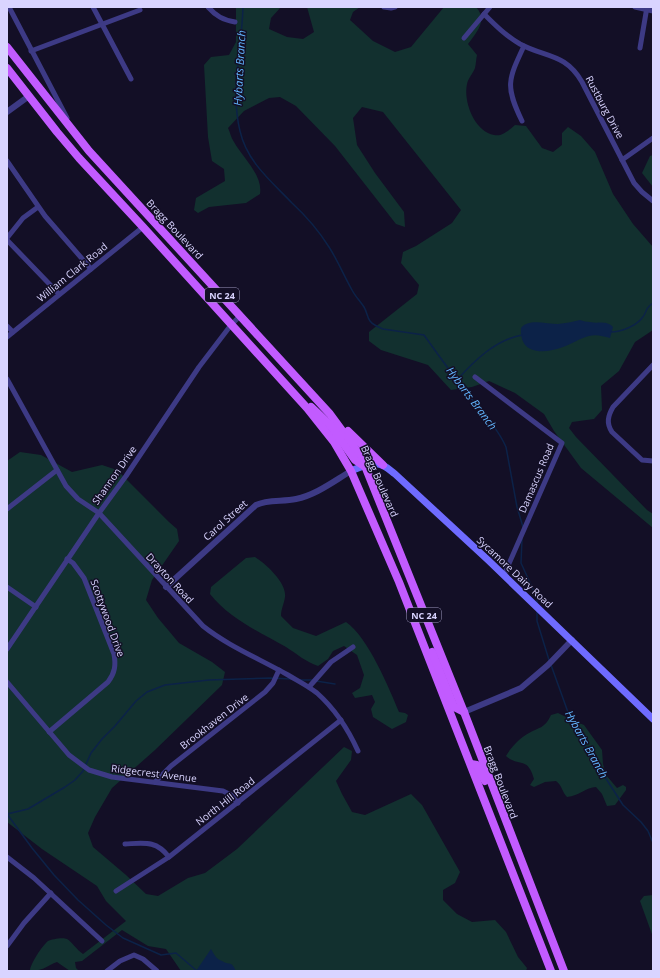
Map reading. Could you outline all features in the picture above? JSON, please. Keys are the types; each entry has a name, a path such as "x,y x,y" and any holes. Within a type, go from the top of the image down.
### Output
{"main road":[{"name":"Bragg Boulevard","path":"7,48 89,151 241,315 330,414 355,448 365,466 464,712 564,971"},
{"name":"NC 24","path":"7,68 78,158 143,227 307,408 334,442 352,471 471,764 551,971"},
{"path":"288,387 330,425 355,460 365,466"},
{"path":"330,414 383,465"},
{"path":"352,471 365,466 376,464 383,465"},
{"name":"Sycamore Dairy Road","path":"383,465 504,575 652,716"},
{"path":"413,619 421,625 454,707 464,712"},
{"path":"471,764 477,765 499,817 507,823"}],"street":[{"path":"93,7 131,79"},
{"path":"208,7 214,15 227,21 235,22"},
{"path":"384,7 395,7"},
{"path":"464,38 490,7"},
{"path":"635,7 653,11"},
{"path":"9,8 73,130"},
{"path":"640,48 647,9"},
{"path":"31,51 140,10"},
{"name":"Rustburg Drive","path":"484,14 509,37 524,46 562,60 575,72 582,82 638,188 653,201"},
{"path":"522,120 512,99 510,87 511,75 524,46"},
{"path":"39,88 45,84 47,80"},
{"path":"7,112 30,96"},
{"path":"622,160 653,138"},
{"path":"7,161 38,206 91,269"},
{"path":"38,206 23,218 7,239 59,294"},
{"name":"William Clark Road","path":"13,332 143,227"},
{"name":"Shannon Drive","path":"7,649 199,367 231,325 241,315"},
{"path":"7,326 13,332 7,337"},
{"path":"653,365 613,407 608,415 608,421 612,432 642,460 653,462"},
{"name":"Damascus Road","path":"475,377 562,443 504,575"},
{"name":"Drayton Road","path":"7,379 66,486 74,495 99,513 194,617 210,631 309,687 325,701 341,720 358,751"},
{"path":"7,509 58,470"},
{"name":"Carol Street","path":"166,587 256,505 264,502 286,501 304,497 352,471"},
{"name":"Scottywood Drive","path":"49,732 108,682 114,672 115,666 114,654 84,578 73,564 67,560"},
{"path":"7,587 36,607"},
{"path":"464,712 523,687 549,665 572,640"},
{"path":"309,687 331,662 353,647"},
{"name":"Brookhaven Drive","path":"155,782 171,766 265,692 273,683 279,670"},
{"name":"Ridgecrest Avenue","path":"7,682 69,755 89,770 112,777 226,792 232,795 238,803"},
{"name":"North Hill Road","path":"116,890 169,857 341,720"},
{"path":"125,844 152,844 160,848 169,857"},
{"path":"7,857 51,893 102,941"},
{"path":"7,946 24,923 51,893"},
{"path":"107,971 120,961 134,955 143,959 157,971"}],"green space":[{"path":"236,7 281,7 271,18 269,29 287,37 303,39 314,32 307,7 360,7 353,12 350,20 373,41 395,52 411,47 444,7 476,7 481,17 480,26 468,44 477,55 475,68 468,82 466,91 469,107 476,122 487,133 494,135 505,133 515,125 526,126 542,148 553,152 562,145 562,133 568,127 581,136 595,152 613,194 633,224 653,247 653,330 635,342 619,371 601,386 602,410 594,419 572,422 569,428 647,510 653,514 653,528 581,468 554,431 544,414 515,393 489,381 472,387 451,390 428,365 381,350 369,341 369,332 417,294 419,285 401,263 403,252 416,246 452,223 461,210 383,112 362,107 353,118 357,145 375,173 404,212 405,227 396,224 335,146 296,106 280,97 269,98 244,111 228,128 233,140 255,173 260,187 260,194 246,203 209,207 198,213 194,210 196,198 225,181 224,169 212,161 208,137 204,65 211,57 229,55 236,42"},
{"path":"653,155 653,187 642,173 650,156"},
{"path":"20,452 41,455 72,472 102,465 117,470 177,529 179,541 152,580 146,600 158,618 179,643 212,662 225,672 222,685 155,750 112,788 95,817 88,833 93,847 146,894 158,896 188,878 205,873 237,849 344,747 352,751 351,760 336,781 352,812 365,815 411,794 422,805 460,872 455,883 443,890 443,900 457,914 472,922 495,920 506,932 518,957 527,968 526,971 181,971 166,949 148,946 122,930 82,961 75,962 76,968 79,971 70,971 57,962 41,969 30,970 32,963 48,941 58,938 67,939 83,954 126,921 106,901 97,886 42,849 7,822 7,461"},
{"path":"255,557 275,574 283,586 285,597 281,616 293,628 316,636 346,622 354,629 370,651 390,690 399,712 408,715 406,722 392,729 373,717 371,709 375,702 372,695 355,698 352,693 360,688 364,675 357,655 344,646 333,651 328,659 318,666 235,618 218,603 210,594 211,587 246,558"},
{"path":"558,713 584,725 602,750 603,764 606,775 617,788 623,785 626,787 626,790 615,805 607,806 602,794 596,787 589,788 567,797 560,784 556,781 545,782 534,787 530,785 534,779 529,767 506,756 510,749 519,740 544,725 551,715"},
{"path":"653,895 653,937 640,901 644,896"}],"water":[{"path":"580,320 610,325 613,327 610,338 592,335 566,346 548,351 541,351 528,348 521,337 521,328 528,323 538,322 558,324"},
{"path":"211,949 218,959 231,964 236,971 196,971"}],"waterway":[{"name":"Hybarts Branch","path":"243,7 237,69 236,100 240,131 248,152 261,170 307,218 321,235 332,252 353,292 364,307 371,322 383,329 424,335 458,382 495,427 506,447 517,507 523,527"},
{"path":"611,332 624,330 636,324 644,316 648,307 653,303"},
{"path":"457,380 478,359 494,346 503,341 522,335"},
{"name":"Hybarts Branch","path":"522,539 521,563 537,598 537,604"},
{"name":"Hybarts Branch","path":"537,611 537,621 549,660"},
{"name":"Hybarts Branch","path":"551,665 569,715 583,743 623,805 641,822 648,831 653,843"},
{"path":"7,814 28,809 75,780 83,771 91,753 102,739 136,701 147,692 165,685 209,680 270,678 292,679"},
{"path":"300,680 312,680"},
{"path":"316,681 335,684"},
{"path":"7,814 54,875 78,900 106,925 123,938 161,955 176,953 197,971"}]}
